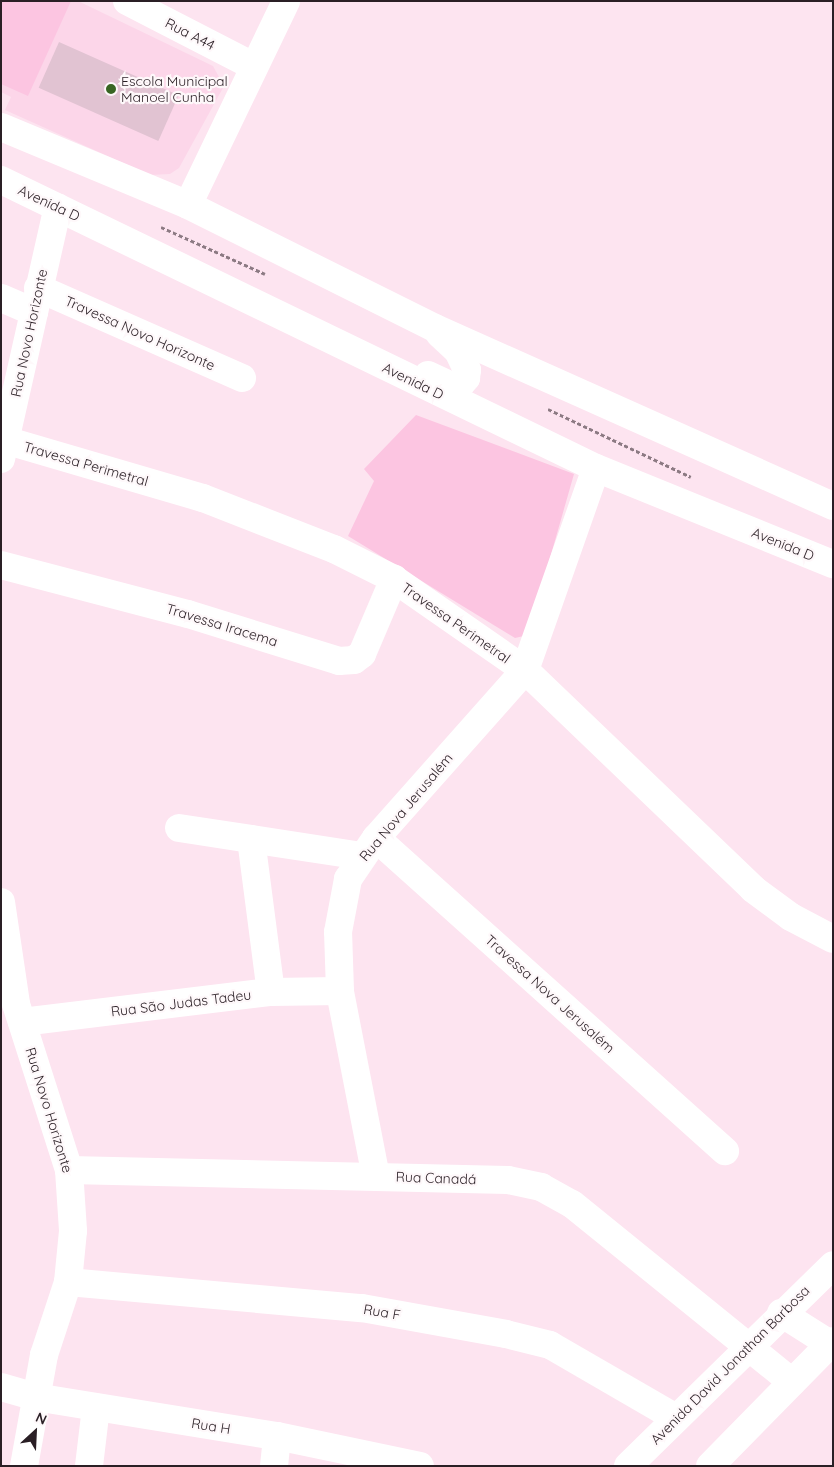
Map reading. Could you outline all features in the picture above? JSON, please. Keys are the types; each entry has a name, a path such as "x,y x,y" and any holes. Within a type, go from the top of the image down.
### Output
{"street":[{"name":"Rua A44","path":"127,1 253,66"},
{"path":"188,205 253,66 286,1"},
{"path":"1,127 188,205 435,328 833,506"},
{"name":"Avenida D","path":"1,180 596,468 833,564"},
{"name":"Rua Novo Horizonte","path":"3,446 58,207"},
{"name":"Travessa Novo Horizonte","path":"1,298 36,300 242,378"},
{"path":"345,348 358,345 452,386 461,384 467,370 458,351 435,328"},
{"name":"Travessa Perimetral","path":"3,446 203,498 334,549 394,579 525,670 753,889 791,917 833,939"},
{"name":"Rua Nova Jerusalém","path":"376,1177 340,990 338,932 348,879 369,847 525,670 596,468"},
{"name":"Travessa Iracema","path":"1,565 188,614 339,661 354,660 362,654 394,579"},
{"path":"179,828 252,839 369,847"},
{"path":"252,839 272,992"},
{"name":"Travessa Nova Jerusalém","path":"369,847 725,1151"},
{"name":"Rua Novo Horizonte","path":"1,902 13,1010 68,1170 73,1231 68,1282 44,1355 24,1466"},
{"name":"Rua São Judas Tadeu","path":"13,1010 272,992 340,990"},
{"name":"Rua Canadá","path":"68,1170 508,1180 541,1187 572,1204 749,1344 792,1382"},
{"name":"Avenida David Jonathan Barbosa","path":"628,1466 749,1344 833,1265"},
{"name":"Rua F","path":"68,1282 362,1308 506,1334 550,1344 676,1418"},
{"path":"710,1466 831,1344 781,1313"},
{"name":"Rua H","path":"1,1386 35,1397 277,1436 420,1466"},
{"path":"89,1466 96,1407"},
{"path":"274,1466 277,1436"}],"shaded area":[{"name":"Escola Municipal Manoel Cunha","path":"1,1 78,1 213,66 224,86 179,168 170,174 150,175 5,110 11,97 1,92"},
{"path":"1,1 71,1 28,96 1,84"},
{"path":"416,415 574,474 528,635 515,638 348,536 374,481 364,469"}],"building":[{"path":"59,42 179,95 158,141 39,88"}],"place":[{"name":"Escola Municipal Manoel Cunha","path":"111,89"}]}
